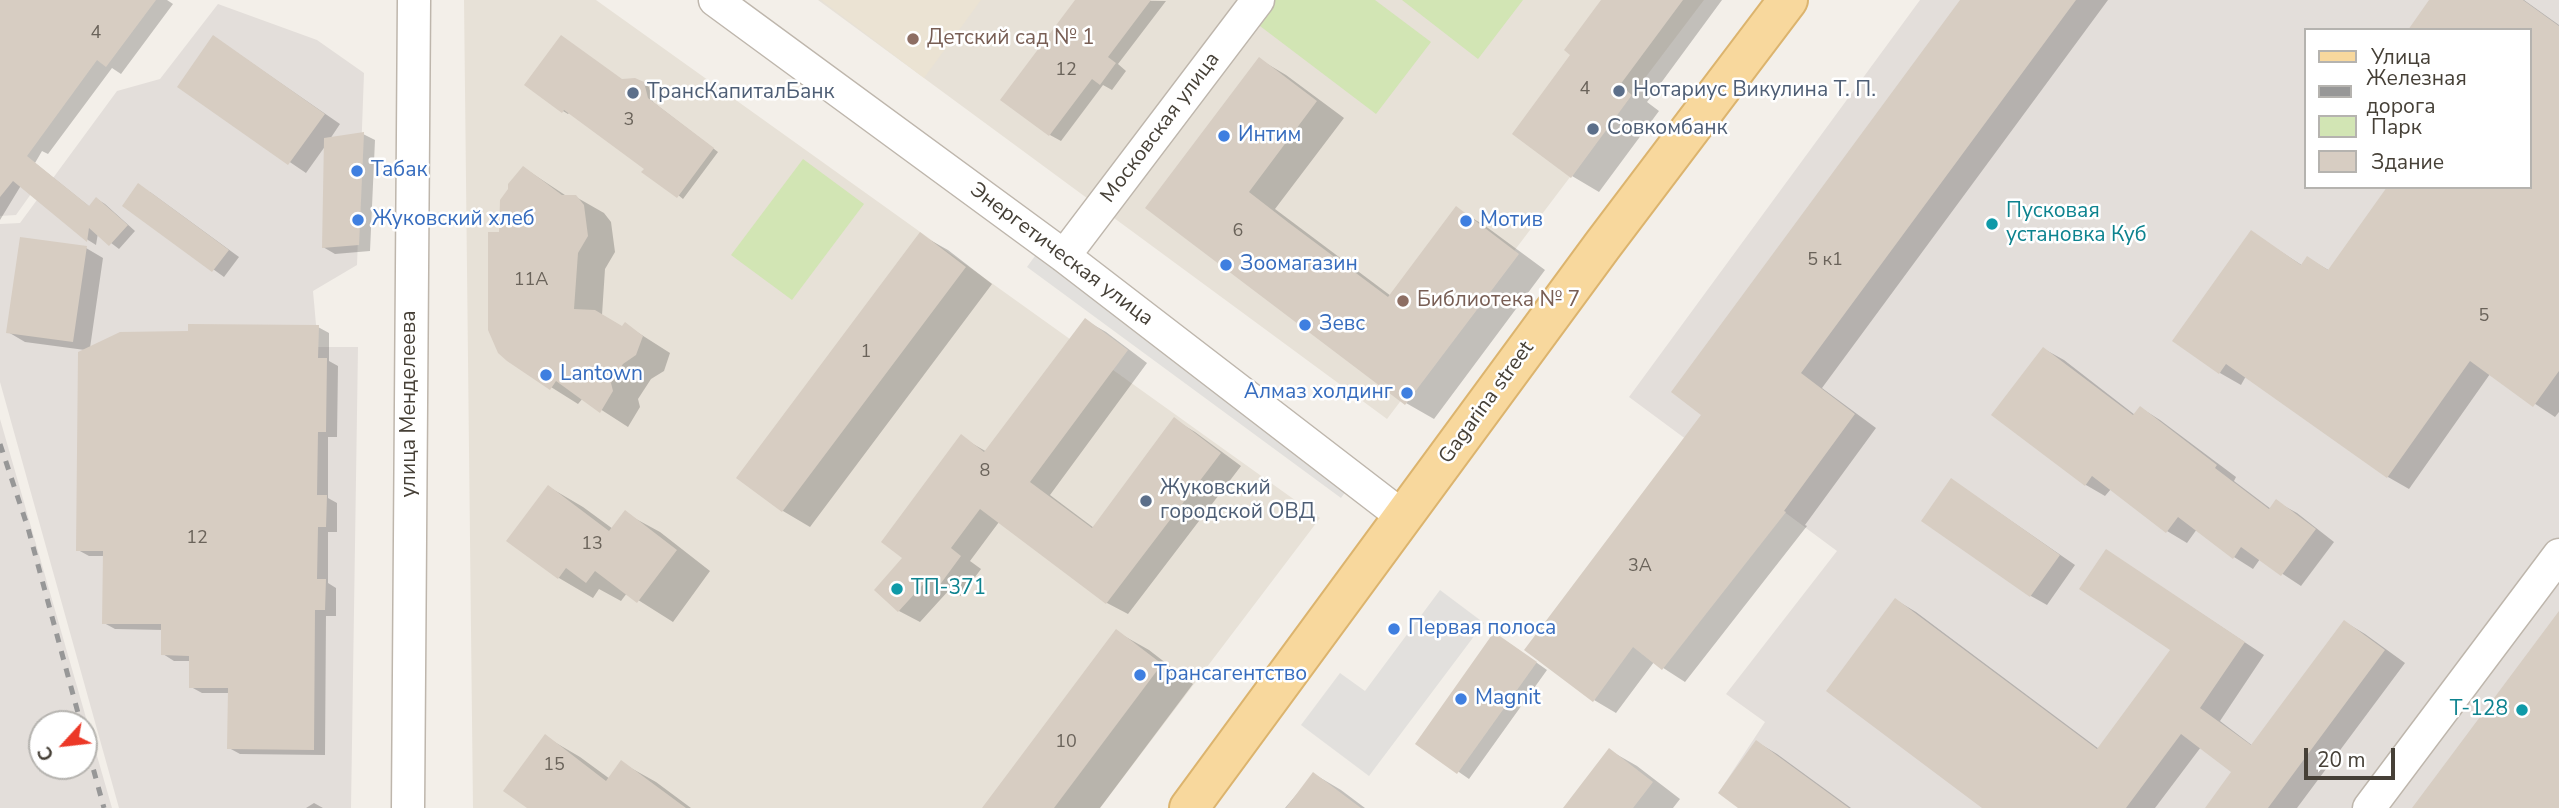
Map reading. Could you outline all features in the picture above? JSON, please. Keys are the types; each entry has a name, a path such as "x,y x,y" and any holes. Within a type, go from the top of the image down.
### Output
{"main road":[{"name":"Gagarina street","path":"1189,808 1402,516 1788,0"}],"street":[{"name":"улица Менделеева","path":"408,808 414,0"},
{"name":"Энергетическая улица","path":"715,0 1064,256 1402,516"},
{"name":"Московская улица","path":"1064,256 1258,0"},
{"path":"2369,808 2559,555"}],"shaded area":[{"path":"464,0 596,0 1320,518 1100,808 473,808"},
{"path":"818,0 1704,0 1387,419"},
{"name":"Детский сад № 1","path":"821,0 981,0 924,78"},
{"path":"1920,0 2559,0 2559,808 1740,808 1719,792 1765,722 1726,694 1837,551 1629,397"},
{"path":"218,4 317,40 364,73 357,265 313,291 318,347 358,347 351,808 119,808 98,733 98,710 92,710 0,382 0,224 20,223 117,91 160,79"},
{"path":"0,145 43,177 16,215 0,216"},
{"path":"1040,249 1351,484 1341,498 1027,267"},
{"path":"0,419 84,710 28,710 28,780 98,780 98,759 112,808 0,808"},
{"path":"1440,590 1484,623 1369,776 1301,725 1340,673 1365,691"}],"green space":[{"path":"1274,0 1375,0 1431,42 1376,114 1256,23"},
{"path":"1402,0 1523,0 1478,59"},
{"path":"803,159 864,204 792,300 731,255"}],"building":[{"path":"0,0 156,0 106,67 97,60 27,156 89,206 96,197 128,225 109,246 89,228 87,242 13,181 0,197"},
{"path":"1075,0 1151,0 1108,57 1116,63 1100,85 1092,79 1049,136 1000,100"},
{"path":"1601,0 1683,0 1620,85 1632,95 1571,178 1512,134 1570,55 1564,50"},
{"path":"1960,0 2076,0 1801,373 1855,414 1784,511 1786,512 1662,670 1633,647 1593,702 1524,650 1701,415 1671,392"},
{"path":"2429,0 2523,0 2559,26 2559,371 2533,407 2470,361 2387,478 2226,364 2219,374 2172,341 2251,230 2301,265 2307,256 2328,270 2386,189 2531,189 2531,28 2409,28"},
{"path":"213,35 325,114 288,165 177,87"},
{"path":"561,35 622,79 635,78 644,82 648,98 714,148 677,198 641,172 644,169 564,110 562,113 524,85"},
{"path":"1259,57 1317,101 1249,192 1289,223 1388,297 1456,206 1519,254 1405,405 1145,208"},
{"path":"364,132 359,245 322,248 324,138"},
{"path":"523,166 562,195 576,195 584,205 588,236 578,253 574,309 595,310 622,326 625,322 643,336 636,355 623,364 611,383 613,391 600,413 556,381 550,390 507,361 498,353 488,330 488,232 499,232 500,200 508,189 508,184"},
{"path":"138,183 229,250 212,272 122,206"},
{"path":"920,232 966,267 782,512 736,478"},
{"path":"20,237 87,246 73,342 6,333"},
{"path":"1085,318 1128,350 1030,482 1092,528 1174,417 1221,453 1106,604 980,509 951,548 961,556 939,586 929,578 898,612 874,590 902,558 881,542 961,434 984,452"},
{"path":"188,324 319,325 318,358 327,358 326,432 318,432 317,495 327,495 326,527 318,527 317,579 326,579 325,610 315,610 314,750 227,749 228,688 189,688 189,656 161,655 161,624 102,624 103,551 76,551 78,352 120,332 188,331"},
{"path":"2043,347 2133,415 2140,406 2269,509 2276,499 2316,529 2281,576 2241,547 2233,559 2178,517 2166,533 2092,476 2085,486 1991,415"},
{"path":"1951,478 2060,555 2030,597 1921,521"},
{"path":"548,485 609,531 625,510 677,550 637,603 595,571 586,583 566,568 558,579 506,541"},
{"path":"2106,549 2245,642 2200,708 2251,745 2344,620 2385,650 2268,808 2205,808 2231,772 2181,734 2126,808 1982,808 1826,691 1895,598 2097,749 2170,650 2079,589"},
{"name":"Т-128","path":"2559,611 2559,808 2412,808"},
{"path":"1116,629 1162,664 1054,808 982,808"},
{"path":"1494,632 1537,662 1457,774 1415,744"},
{"path":"545,734 606,781 621,760 686,808 527,808 503,791"},
{"path":"1756,740 1849,808 1738,808 1718,793"},
{"path":"1609,748 1653,782 1633,808 1563,808"},
{"path":"1313,772 1361,808 1286,808"}],"railway":[{"path":"0,444 28,528 77,710"},
{"path":"96,780 104,808"}],"place":[{"name":"Детский сад № 1","path":"913,39"},
{"name":"Нотариус Викулина Т. П.","path":"1619,91"},
{"name":"ТрансКапиталБанк","path":"633,93"},
{"name":"Совкомбанк","path":"1593,129"},
{"name":"Интим","path":"1224,136"},
{"name":"Табак","path":"357,171"},
{"name":"Жуковский хлеб","path":"358,220"},
{"name":"Мотив","path":"1466,221"},
{"name":"Пусковая установка Куб","path":"1992,224"},
{"name":"Зоомагазин","path":"1226,265"},
{"name":"Библиотека № 7","path":"1403,301"},
{"name":"Зевс","path":"1305,325"},
{"name":"Lantown","path":"546,375"},
{"name":"Алмаз холдинг","path":"1407,393"},
{"name":"Жуковский городской ОВД","path":"1146,501"},
{"name":"ТП-371","path":"897,589"},
{"name":"Первая полоса","path":"1394,629"},
{"name":"Трансагентство","path":"1140,675"},
{"name":"Magnit","path":"1461,699"},
{"name":"Т-128","path":"2522,710"}]}
